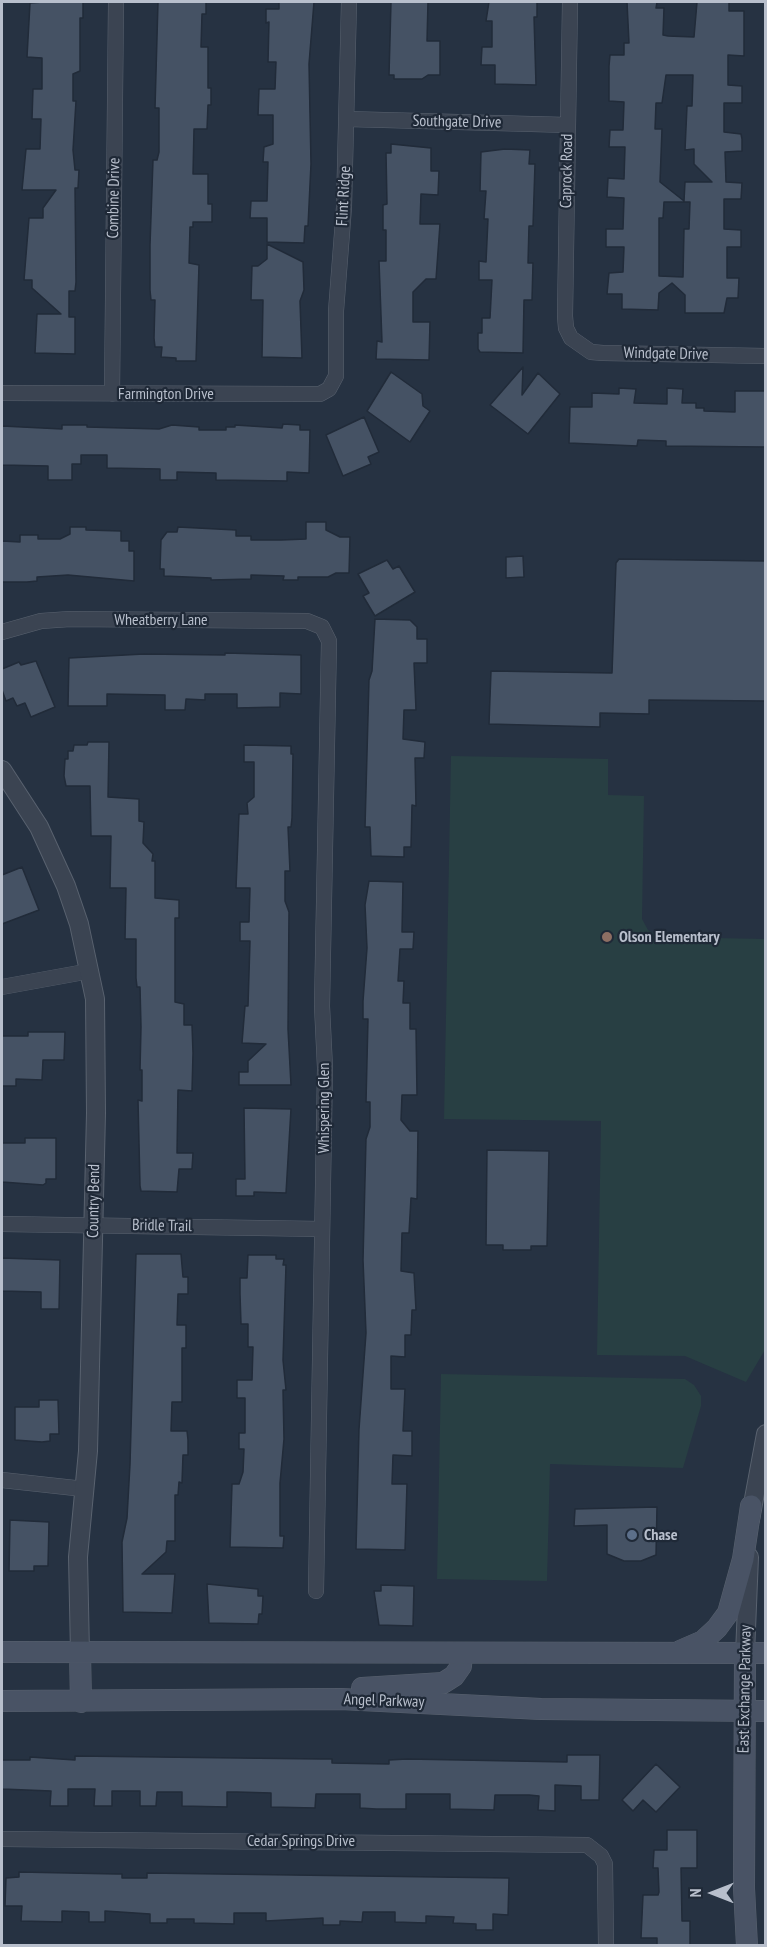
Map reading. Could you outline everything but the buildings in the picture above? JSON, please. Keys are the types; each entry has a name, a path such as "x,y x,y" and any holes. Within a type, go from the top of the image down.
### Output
{"main road":[{"path":"668,1653 687,1649 703,1641 717,1629 728,1613 743,1559 751,1506"},
{"path":"2,1652 755,1653"},
{"path":"80,1653 81,1702"},
{"path":"272,1700 315,1691 443,1683 454,1676 461,1666 462,1653"},
{"name":"East Exchange Parkway","path":"747,1946 744,1888 744,1712 755,1653"},
{"name":"Angel Parkway","path":"2,1701 341,1699 541,1709 765,1712"}],"street":[{"name":"Combine Drive","path":"112,394 117,2"},
{"name":"Flint Ridge","path":"329,389 336,376 336,311 347,120 349,2"},
{"name":"Caprock Road","path":"570,2 565,316 571,338"},
{"name":"Southgate Drive","path":"347,120 568,125"},
{"name":"Windgate Drive","path":"571,338 580,347 597,352 765,356"},
{"name":"Farmington Drive","path":"2,393 320,394 329,389"},
{"name":"Wheatberry Lane","path":"2,632 41,621 70,619 307,621 322,627"},
{"name":"Whispering Glen","path":"316,1591 325,1068 322,1006 330,649 327,633 322,627"},
{"name":"Country Bend","path":"2,770 39,827 66,886 90,972 95,1011 88,1450 78,1557 80,1653"},
{"path":"2,987 90,972"},
{"name":"Bridle Trail","path":"2,1224 322,1229"},
{"name":"East Exchange Parkway","path":"755,1653 751,1506 765,1434"},
{"path":"2,1480 84,1489"},
{"name":"Cedar Springs Drive","path":"2,1839 577,1843 598,1852 605,1864 606,1946"}],"green space":[{"path":"451,756 608,759 608,795 644,796 642,919 648,930 660,937 765,939 766,1348 746,1382 685,1356 597,1355 601,1121 444,1119"},
{"path":"441,1374 685,1379 694,1385 701,1396 701,1406 683,1468 550,1464 547,1581 437,1579"}],"place":[{"name":"Olson Elementary","path":"607,937"},
{"name":"Chase","path":"632,1535"}]}
